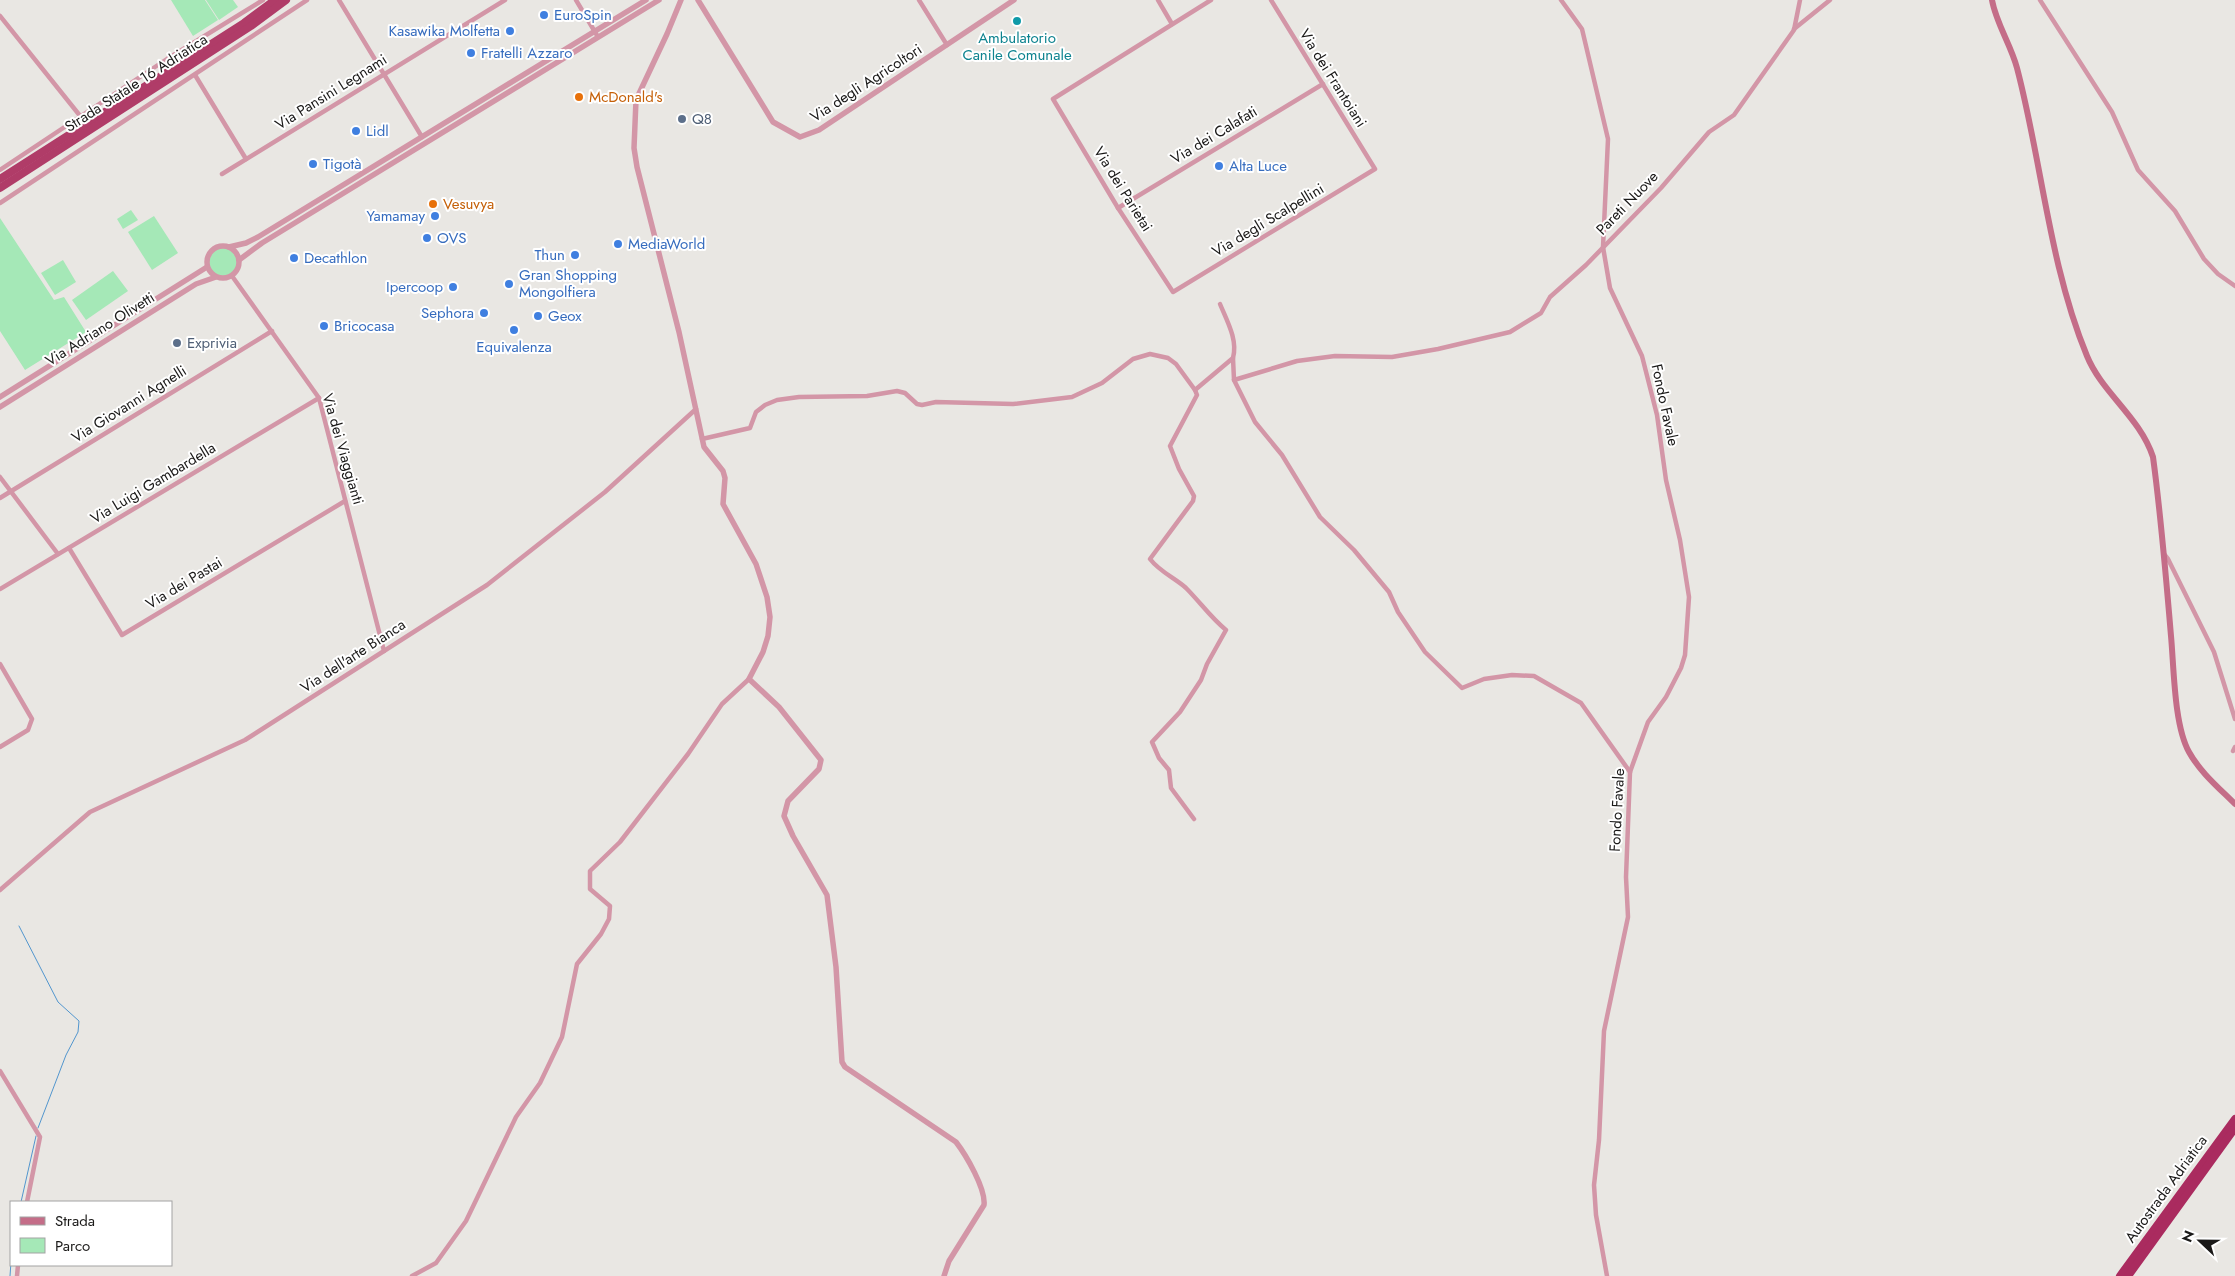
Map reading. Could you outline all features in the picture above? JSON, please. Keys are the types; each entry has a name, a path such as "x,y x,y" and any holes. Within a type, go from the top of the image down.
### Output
{"highway":[{"name":"Strada Statale 16 Adriatica","path":"0,179 244,23 275,0"},
{"name":"Strada Statale 16 Adriatica","path":"0,188 251,26 286,0"},
{"name":"Autostrada Adriatica","path":"2120,1276 2235,1119"},
{"name":"Autostrada Adriatica","path":"2128,1276 2235,1128"}],"main road":[{"path":"1992,0 2017,67 2062,282 2082,345 2093,368 2142,432 2149,444 2153,457 2164,554 2174,678 2182,735 2195,761 2235,804"}],"street":[{"path":"0,170 167,59 264,0"},
{"path":"0,203 307,0"},
{"path":"339,0 422,137"},
{"name":"Via Pansini Legnami","path":"222,174 505,0"},
{"path":"576,0 596,34"},
{"name":"Via Adriano Olivetti","path":"0,407 196,284 216,277 222,279 232,276 238,269 239,260 262,243 596,34 646,0"},
{"name":"Via Adriano Olivetti","path":"0,397 207,267 210,252 219,246 230,247 246,243 258,237 596,34 659,0"},
{"path":"412,1276 436,1264 466,1221 516,1117 540,1083 556,1054 562,1037 577,964 601,934 609,919 610,906 590,889 590,871 620,842 688,754 722,704 750,679 763,652 768,636 770,618 767,597 759,569 723,504 725,478 723,471 704,447 671,296 639,175 634,148 636,100 681,0"},
{"name":"Via degli Agricoltori","path":"698,0 773,122 800,136 820,130 1014,0"},
{"path":"919,0 947,46"},
{"path":"1158,0 1172,24 1211,0"},
{"name":"Via dei Frantoiani","path":"1271,0 1375,169"},
{"name":"Pareti Nuove","path":"1561,0 1582,28 1608,139 1604,247"},
{"name":"Pareti Nuove","path":"1604,247 1660,188 1709,132 1734,115 1794,30 1800,0"},
{"path":"1794,30 1830,0"},
{"path":"2040,0 2112,112 2138,170 2175,211 2204,259 2218,274 2235,286"},
{"path":"0,16 81,117"},
{"name":"Via dei Parietai","path":"1172,24 1053,99 1118,208 1173,292"},
{"path":"195,75 246,159"},
{"name":"Via dei Calafati","path":"1118,208 1322,84"},
{"name":"Via degli Scalpellini","path":"1173,292 1375,169"},
{"path":"230,247 236,252 239,260"},
{"path":"1234,380 1297,361 1335,356 1392,357 1438,349 1510,332 1542,313 1550,297 1604,247"},
{"name":"Fondo Favale","path":"1604,247 1610,288 1642,356 1657,415 1666,480 1680,540 1689,597 1685,655 1681,668 1666,697 1648,722 1630,772 1626,877 1628,917 1604,1031 1599,1140 1594,1185 1596,1215 1607,1276"},
{"path":"207,267 216,277"},
{"name":"Via dei Viaggianti","path":"232,276 319,398 384,651"},
{"path":"1220,304 1236,349 1233,358 1234,380 1254,422 1287,462 1320,517 1354,550 1388,592 1398,612 1425,652 1462,688 1484,679 1512,675 1534,676 1555,687 1581,703 1630,772"},
{"name":"Via Giovanni Agnelli","path":"0,498 272,331"},
{"path":"702,439 747,429 752,426 758,410 777,400 799,397 867,396 897,391 905,393 917,404 922,405 936,402 1013,404 1072,397 1102,383 1133,359 1150,354 1168,358 1176,364 1197,395 1170,446 1178,469 1194,496 1194,501 1150,559 1172,580 1184,587 1210,617 1226,630 1207,664 1202,680 1180,712 1152,742 1159,758 1169,770 1171,788 1194,819"},
{"path":"1195,390 1233,358"},
{"name":"Via Luigi Gambardella","path":"0,589 319,398"},
{"name":"Via dell'arte Bianca","path":"0,890 90,812 245,740 508,570 606,492 696,409"},
{"path":"0,476 58,554"},
{"name":"Via dei Pastai","path":"70,548 122,634 345,501"},
{"path":"2164,554 2214,652 2235,719"},
{"path":"0,664 32,719 28,730 0,746"},
{"path":"750,679 778,707 820,760 819,769 788,801 784,816 793,836 828,895 833,933 842,1062 846,1067 940,1129 956,1142 977,1178 984,1197 984,1205 949,1262 944,1276"},
{"path":"0,1071 40,1137 27,1201"}],"green space":[{"path":"171,0 205,0 218,20 193,36"},
{"path":"206,0 233,0 238,7 219,20"},
{"path":"131,210 138,220 123,229 117,219"},
{"path":"154,216 178,253 152,270 128,232"},
{"path":"0,218 54,300 64,297 86,332 25,370 0,331"},
{"path":"223,248 233,252 237,262 233,272 223,276 213,272 209,262 213,252"},
{"path":"63,260 76,282 55,295 41,273"},
{"path":"113,271 128,291 86,320 72,300"}],"waterway":[{"path":"19,926 58,1002 79,1021 78,1032 66,1055 38,1128"},
{"path":"21,1201 36,1136"},
{"path":"10,1276 11,1266"}],"place":[{"name":"EuroSpin","path":"544,15"},
{"name":"Ambulatorio Canile Comunale","path":"1017,21"},
{"name":"Kasawika Molfetta","path":"510,31"},
{"name":"Fratelli Azzaro","path":"471,53"},
{"name":"McDonald's","path":"579,97"},
{"name":"Q8","path":"682,119"},
{"name":"Lidl","path":"356,131"},
{"name":"Tigotà","path":"313,164"},
{"name":"Alta Luce","path":"1219,166"},
{"name":"Vesuvya","path":"433,204"},
{"name":"Yamamay","path":"435,216"},
{"name":"OVS","path":"427,238"},
{"name":"MediaWorld","path":"618,244"},
{"name":"Thun","path":"575,255"},
{"name":"Decathlon","path":"294,258"},
{"name":"Gran Shopping Mongolfiera","path":"509,284"},
{"name":"Ipercoop","path":"453,287"},
{"name":"Sephora","path":"484,313"},
{"name":"Geox","path":"538,316"},
{"name":"Bricocasa","path":"324,326"},
{"name":"Equivalenza","path":"514,330"},
{"name":"Exprivia","path":"177,343"}]}
